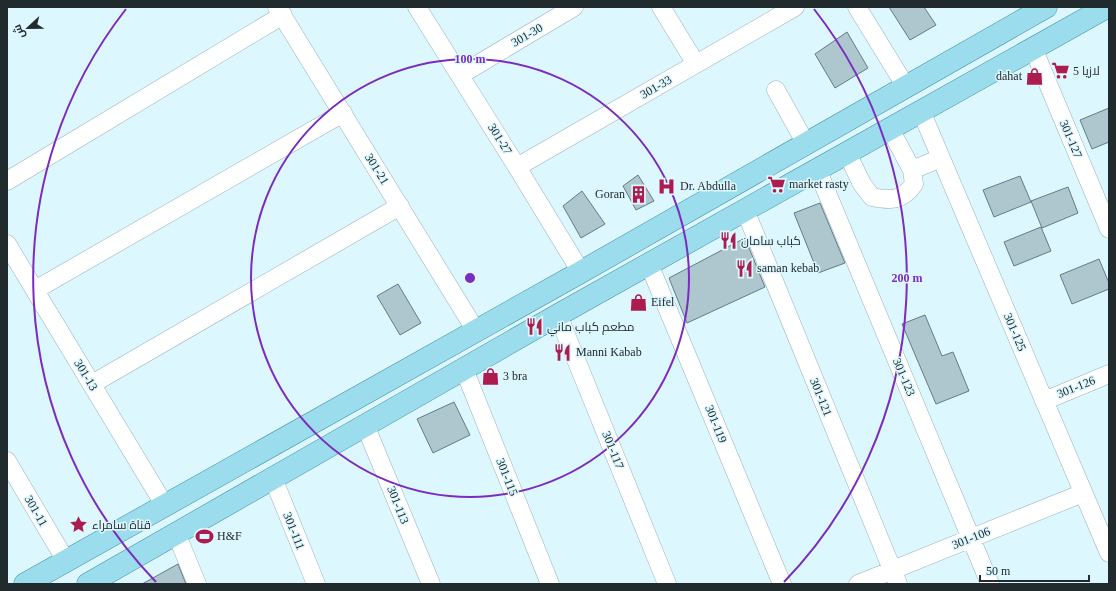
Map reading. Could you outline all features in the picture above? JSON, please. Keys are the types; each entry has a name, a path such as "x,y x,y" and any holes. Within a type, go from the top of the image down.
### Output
{"main road":[{"path":"88,584 558,315 1107,7"},
{"path":"25,584 581,272 906,87 1038,9"},
{"path":"766,166 780,191"}],"street":[{"name":"301-27","path":"417,7 581,272"},
{"name":"301-30","path":"460,75 574,7"},
{"path":"661,7 696,64"},
{"name":"301-33","path":"517,167 795,7"},
{"path":"856,7 906,87"},
{"path":"7,181 280,11"},
{"name":"301-21","path":"280,11 476,331"},
{"name":"301-127","path":"1033,48 1109,229"},
{"path":"776,90 806,144"},
{"name":"301-125","path":"921,111 1109,553"},
{"path":"35,290 342,113"},
{"path":"847,153 862,184 872,197 885,200 907,194 914,184 912,170 890,129"},
{"path":"912,170 941,158"},
{"name":"301-123","path":"818,170 990,584"},
{"path":"92,384 400,206"},
{"name":"301-121","path":"745,210 895,577"},
{"name":"301-13","path":"7,244 165,506"},
{"name":"301-119","path":"649,264 782,584"},
{"name":"301-117","path":"558,315 667,584"},
{"name":"301-115","path":"464,369 550,584"},
{"name":"301-126","path":"1044,401 1109,374"},
{"name":"301-113","path":"365,426 431,584"},
{"name":"301-11","path":"7,461 66,561"},
{"name":"301-111","path":"273,478 316,584"},
{"name":"301-106","path":"858,584 895,577 972,538 1083,493"},
{"path":"176,533 197,584"}],"building":[{"path":"889,7 924,7 936,25 910,40"},
{"path":"847,32 868,68 835,88 815,54"},
{"path":"1109,108 1109,142 1092,149 1080,120"},
{"name":"Goran","path":"638,175 654,201 636,210 623,186"},
{"path":"1020,176 1031,202 994,217 983,190"},
{"path":"1068,187 1078,213 1042,228 1031,201"},
{"path":"582,191 605,224 581,238 563,206"},
{"path":"820,203 845,263 818,273 794,213"},
{"path":"1041,227 1051,251 1014,266 1004,242"},
{"path":"745,238 765,287 687,323 669,278"},
{"path":"1099,259 1109,283 1109,289 1072,304 1060,275"},
{"path":"398,284 421,323 400,335 377,296"},
{"path":"925,315 942,356 953,352 969,391 936,404 902,324"},
{"path":"454,402 470,435 433,453 417,419"},
{"path":"178,564 186,584 142,584"}],"place":[{"name":"لازیا 5","path":"1060,71"},
{"name":"dahat","path":"1035,76"},
{"name":"market rasty","path":"776,184"},
{"name":"Dr. Abdulla","path":"667,186"},
{"name":"Goran","path":"638,194"},
{"name":"کباب سامان","path":"728,241"},
{"name":"saman kebab","path":"744,268"},
{"name":"Eifel","path":"638,302"},
{"name":"مطعم كباب ماني","path":"534,327"},
{"name":"Manni Kabab","path":"563,352"},
{"name":"3 bra","path":"490,376"},
{"name":"قناة سامراء","path":"79,525"},
{"name":"H&F","path":"204,536"}]}
